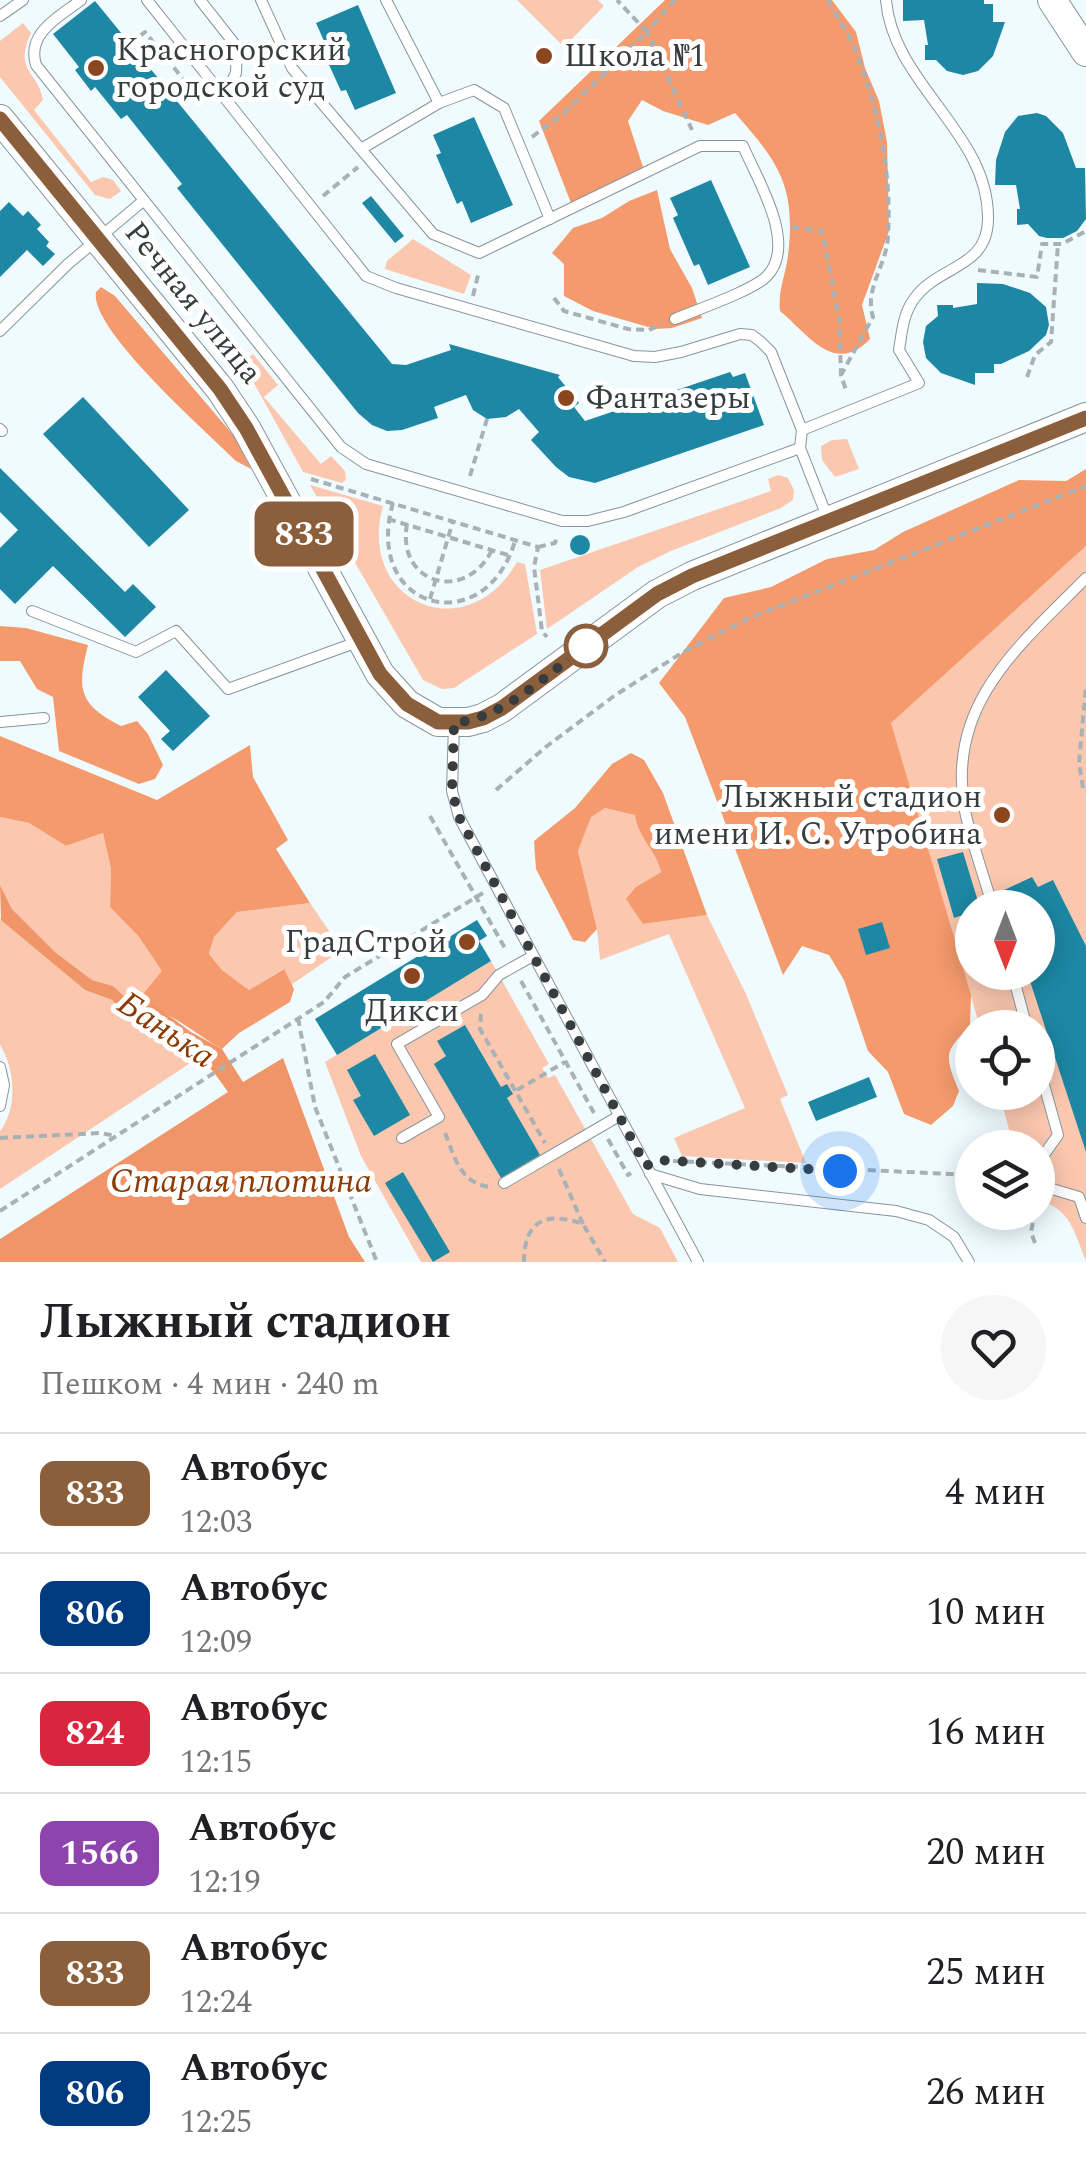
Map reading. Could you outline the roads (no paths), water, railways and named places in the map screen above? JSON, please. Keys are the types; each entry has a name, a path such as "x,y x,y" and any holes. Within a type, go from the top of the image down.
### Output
{"main road":[{"path":"1052,0 1086,52"},
{"name":"Речная улица","path":"0,119 220,389 246,428 380,674 407,704 438,722 454,723"},
{"path":"454,723 483,718 502,708 657,594 724,561 1086,418"}],"lane":[{"path":"0,16 23,0"},
{"path":"81,0 38,35 33,46 36,65 341,448 366,464 562,521 588,521 624,512 800,448"},
{"path":"147,0 366,276 634,356 656,357 726,336 752,335 771,352 802,430 800,448 828,519"},
{"path":"200,0 237,47 236,73 224,97"},
{"path":"386,0 439,103"},
{"path":"802,430 919,383 899,350 904,318 914,298 936,277 968,264 982,247 988,220 983,185 972,156 914,76 894,34 886,0"},
{"path":"265,2 292,68 433,234 479,253 700,146 743,146 777,225 780,244 775,266 766,279 676,319"},
{"path":"365,153 439,103 474,90 504,108 550,219"},
{"path":"0,330 143,201"},
{"path":"988,890 965,810 962,759 971,718 988,684 1014,651 1086,578"},
{"path":"32,612 136,652 176,631 228,689 361,640"},
{"path":"0,722 44,718"},
{"path":"454,723 452,791 459,817 698,1262"},
{"path":"402,1138 439,1117 397,1044 482,994 499,976 532,957"},
{"path":"0,1067 4,1085 0,1106"},
{"path":"1051,1110 1058,1135 1055,1139"},
{"path":"504,1183 619,1116"},
{"path":"648,1170 700,1189 896,1211 928,1220 954,1237 970,1262"},
{"path":"1055,1190 1079,1197 1086,1218"}],"water":[{"name":"Старая плотина","path":"0,885 12,909 55,952 92,980 113,986 134,1005 156,1006 222,1049 243,1082 283,1058 349,1237 365,1262 0,1262 0,1239 228,1092 198,1058 175,1041 129,1021 112,1000 85,990 1,920"}],"place":[{"name":"Школа №1","path":"544,56"},
{"name":"Красногорский городской суд","path":"96,68"},
{"name":"Фантазеры","path":"566,398"},
{"name":"Лыжный стадион имени И. С. Утробина","path":"1002,815"},
{"name":"ГрадСтрой","path":"467,942"},
{"name":"Дикси","path":"412,976"}],"water label":[{"name":"Банька","path":"166,1030"}]}
